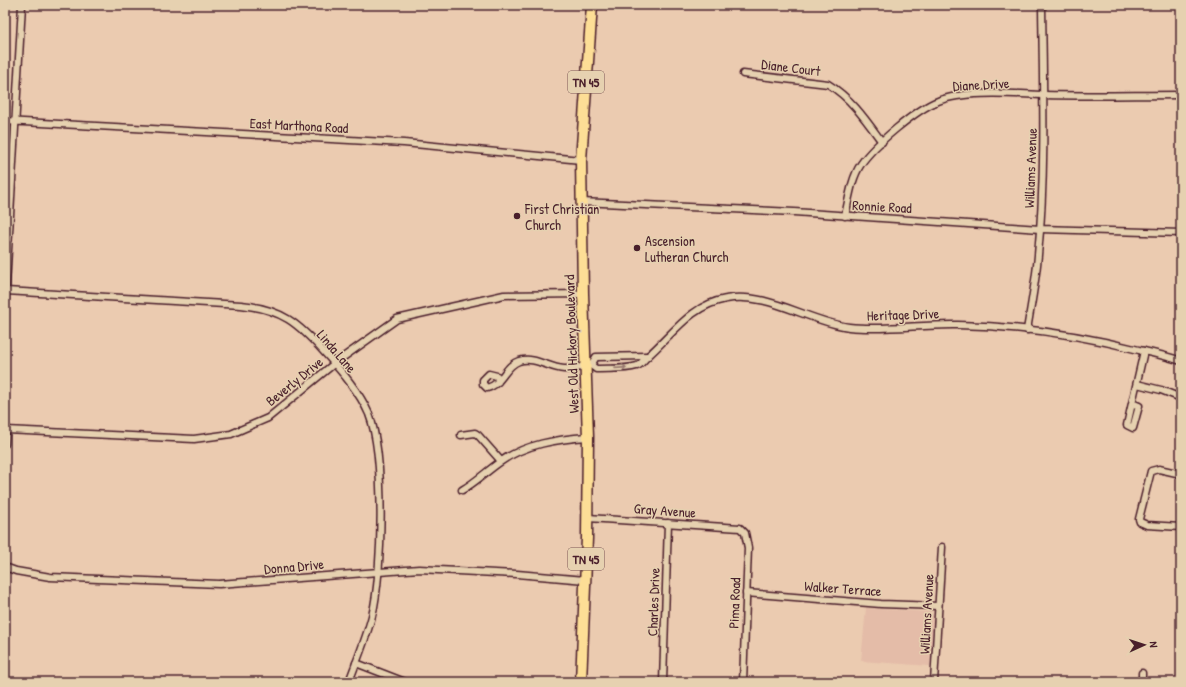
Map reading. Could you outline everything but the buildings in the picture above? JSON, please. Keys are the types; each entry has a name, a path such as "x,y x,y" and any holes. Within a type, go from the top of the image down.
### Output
{"main road":[{"name":"West Old Hickory Boulevard","path":"581,682 588,518 589,365 583,294 581,160 592,5"}],"street":[{"path":"5,303 22,5"},
{"name":"Williams Avenue","path":"1027,330 1038,255 1040,229 1043,95 1042,5"},
{"name":"Diane Court","path":"743,74 828,84 838,90 853,104 882,142"},
{"name":"Diane Drive","path":"845,216 854,179 861,164 882,142 928,106 939,100 958,96 1181,95"},
{"name":"East Marthona Road","path":"5,121 404,143 581,160"},
{"name":"Ronnie Road","path":"581,202 845,216 1040,229 1181,234"},
{"name":"Linda Lane","path":"6,291 258,307 277,312 291,320 334,364 364,404 371,422 375,442 380,511 377,571 372,614 349,682"},
{"name":"Beverly Drive","path":"6,430 194,439 231,434 268,418 334,364 397,319 504,295 583,294"},
{"name":"Heritage Drive","path":"589,365 596,369 638,366 694,312 718,301 734,298 745,298 768,302 795,312 848,327 882,328 957,325 1027,330 1101,341 1181,361"},
{"path":"1132,403 1144,351"},
{"name":"Heritage Drive","path":"498,382 512,365 517,361 522,360 537,361 563,369 571,369 589,365 596,357 648,356"},
{"path":"1137,384 1161,390 1181,398"},
{"path":"5,416 5,444"},
{"path":"461,435 475,433 501,461"},
{"path":"462,490 501,461 537,444 565,438 588,437"},
{"path":"1181,474 1159,469 1151,471 1139,519 1140,522 1147,525 1181,527"},
{"name":"Gray Avenue","path":"588,518 740,528"},
{"name":"Charles Drive","path":"663,682 668,523"},
{"name":"Pima Road","path":"740,528 745,533 747,539 743,682"},
{"name":"Williams Avenue","path":"934,682 942,547"},
{"name":"Donna Drive","path":"5,567 16,571 50,577 219,584 377,571 444,570 585,580"},
{"name":"Walker Terrace","path":"746,593 882,604 938,606"},
{"path":"356,663 405,682"},
{"path":"1142,673 1142,682"}],"shaded area":[{"path":"866,608 929,612 934,616 930,666 861,661"}],"place":[{"name":"First Christian Church","path":"517,216"},
{"name":"Ascension Lutheran Church","path":"637,248"}]}
